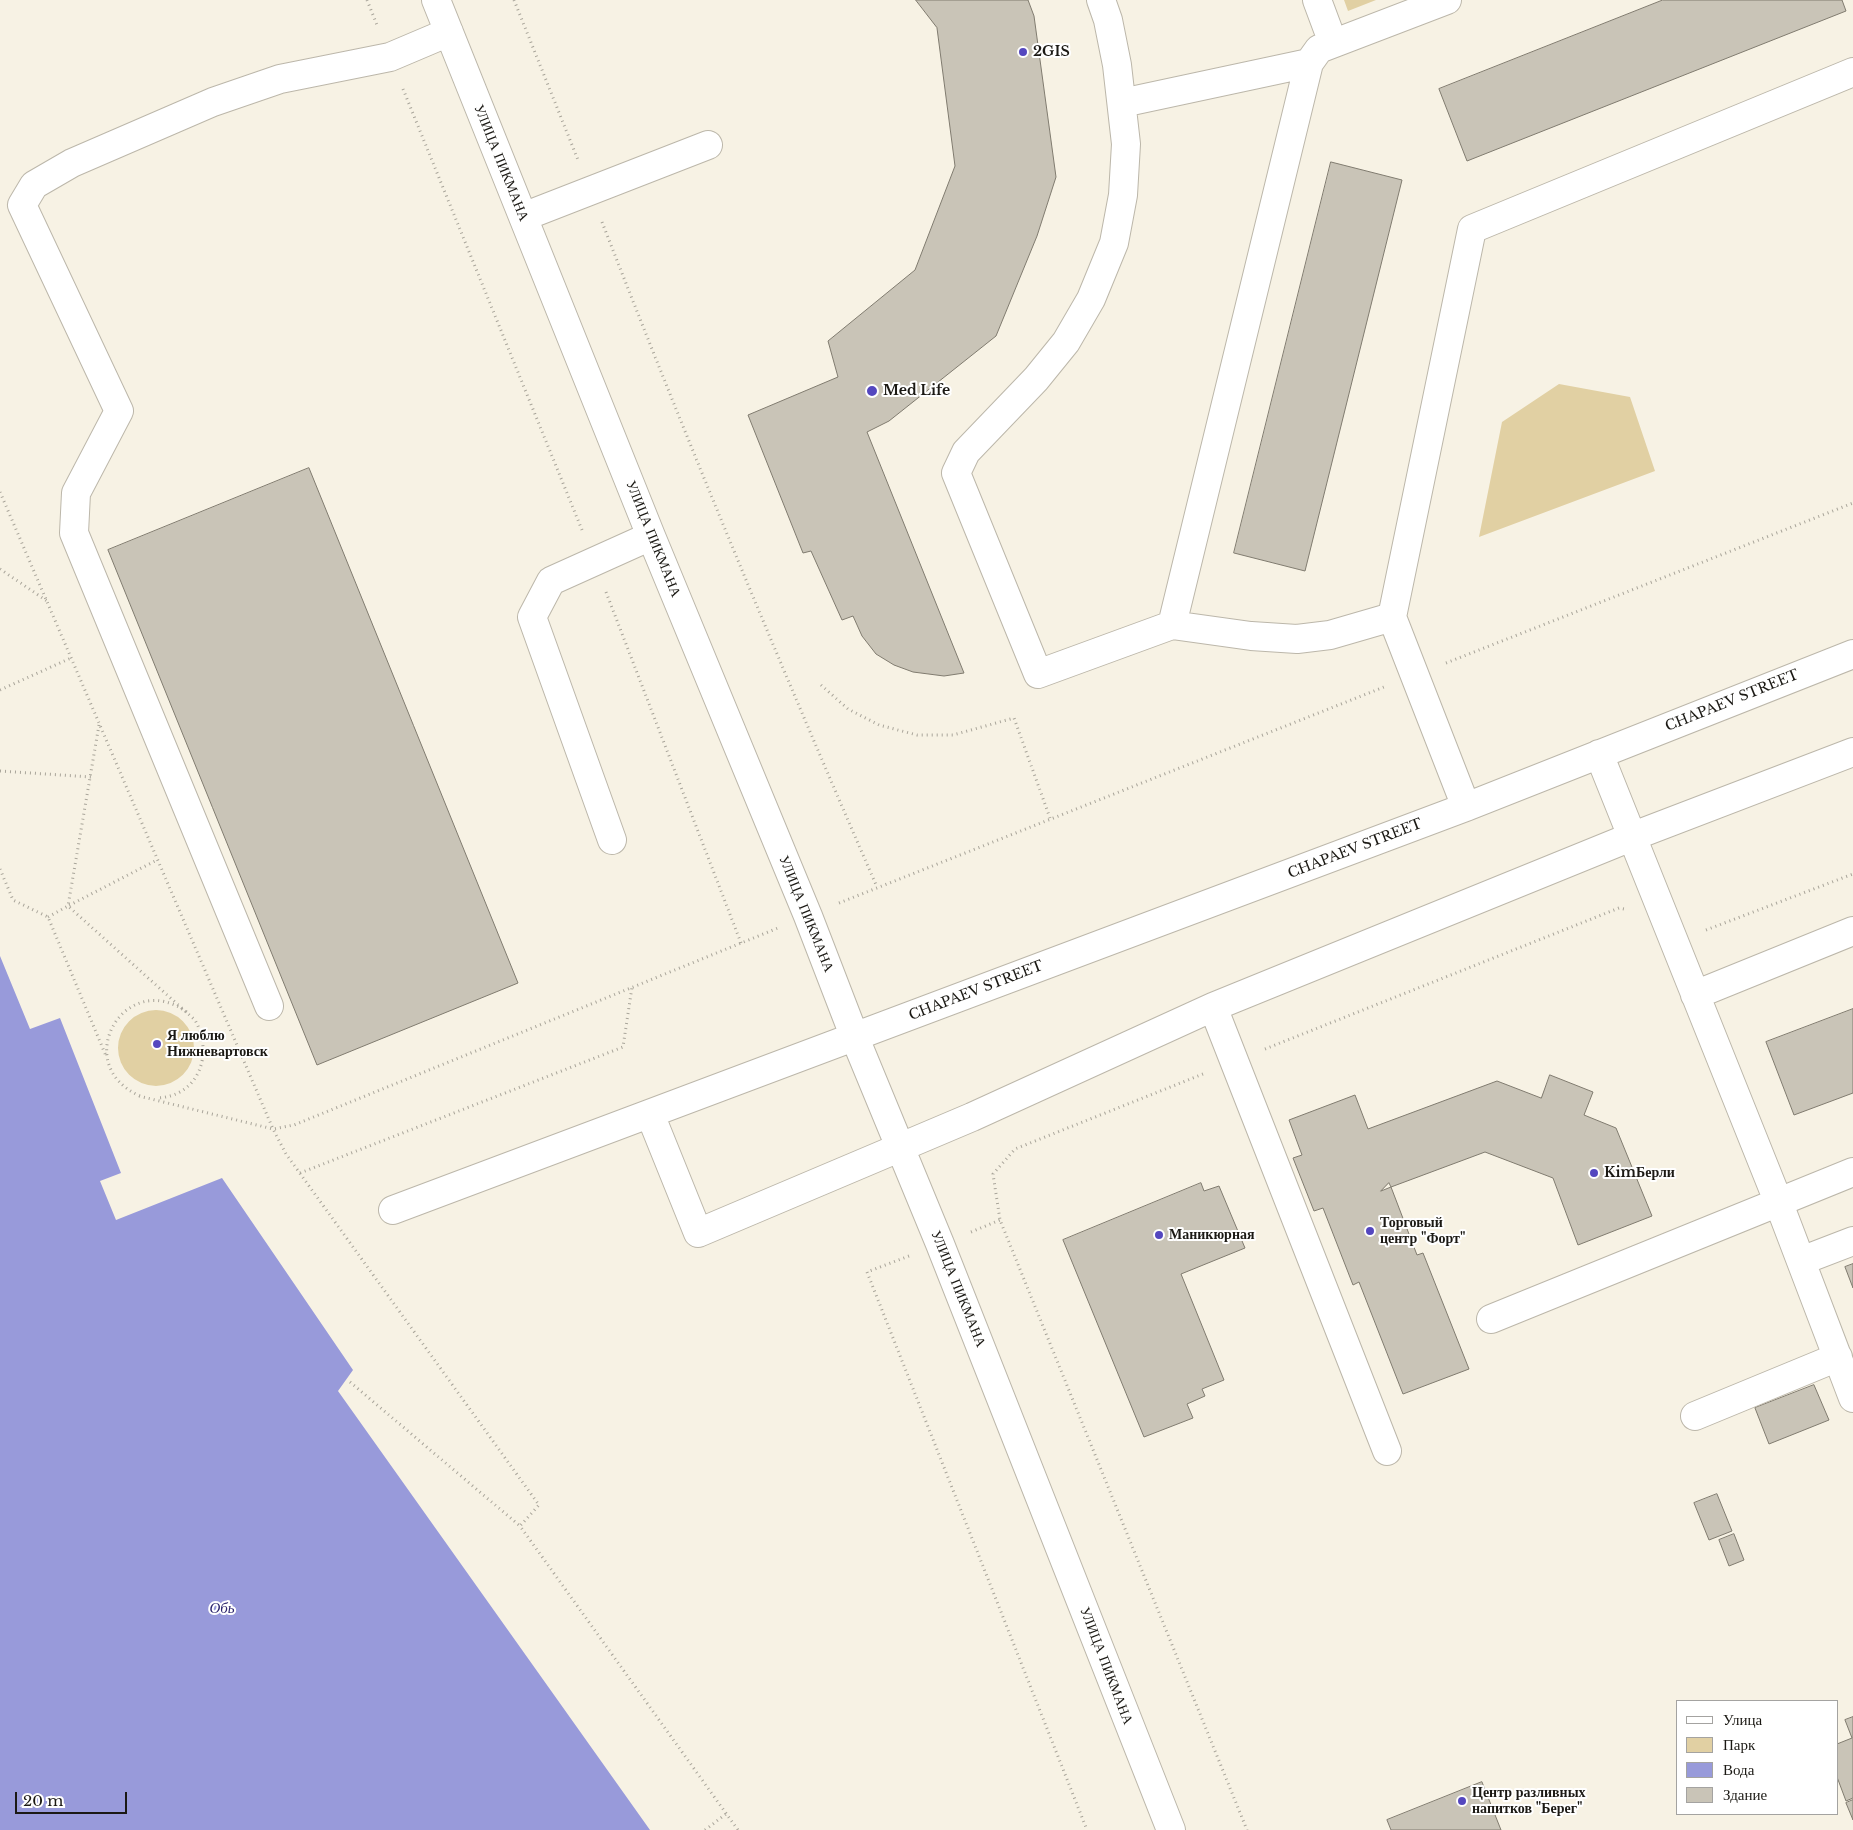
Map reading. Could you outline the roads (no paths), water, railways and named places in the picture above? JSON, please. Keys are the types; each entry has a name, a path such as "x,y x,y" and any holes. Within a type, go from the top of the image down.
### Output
{"street":[{"name":"УЛИЦА ПИКМАНА","path":"436,0 651,536 808,916 1170,1830"},
{"path":"1100,0 1108,20 1122,103 1126,144 1123,195 1114,243 1091,299 1066,342 1036,379 966,452 956,473 1038,674 1172,625 1251,636 1297,639 1330,635 1392,616"},
{"path":"1317,0 1332,43"},
{"path":"1172,625 1309,63 1319,49 1332,43 1447,0"},
{"path":"270,1006 74,533 76,493 119,411 22,206 34,185 72,163 212,102 280,79 390,57 448,32"},
{"path":"1122,103 1309,63"},
{"path":"1466,807 1392,616 1472,229 1853,72"},
{"path":"523,217 708,145"},
{"path":"612,840 532,617 550,580 651,536"},
{"name":"CHAPAEV STREET","path":"393,1210 1466,807 1853,654"},
{"path":"650,1114 698,1233 981,1113 1213,1007 1631,837 1853,752"},
{"path":"1599,754 1851,1387"},
{"path":"1695,995 1853,931"},
{"path":"1213,1007 1387,1450"},
{"path":"1490,1318 1853,1172"},
{"path":"1801,1261 1853,1242"},
{"path":"1695,1416 1838,1357"}],"water":[{"name":"Обь","path":"0,956 30,1029 60,1018 121,1173 100,1181 116,1220 222,1178 353,1370 338,1391 650,1830 0,1830"}],"place":[{"name":"2GIS","path":"1023,52"},
{"name":"Med Life","path":"872,391"},
{"name":"Я люблю Нижневартовск","path":"157,1044"},
{"name":"KimБерли","path":"1594,1173"},
{"name":"Торговый центр \"Форт\"","path":"1370,1231"},
{"name":"Маникюрная","path":"1159,1235"},
{"name":"Центр разливных напитков \"Берег\"","path":"1462,1801"}]}
